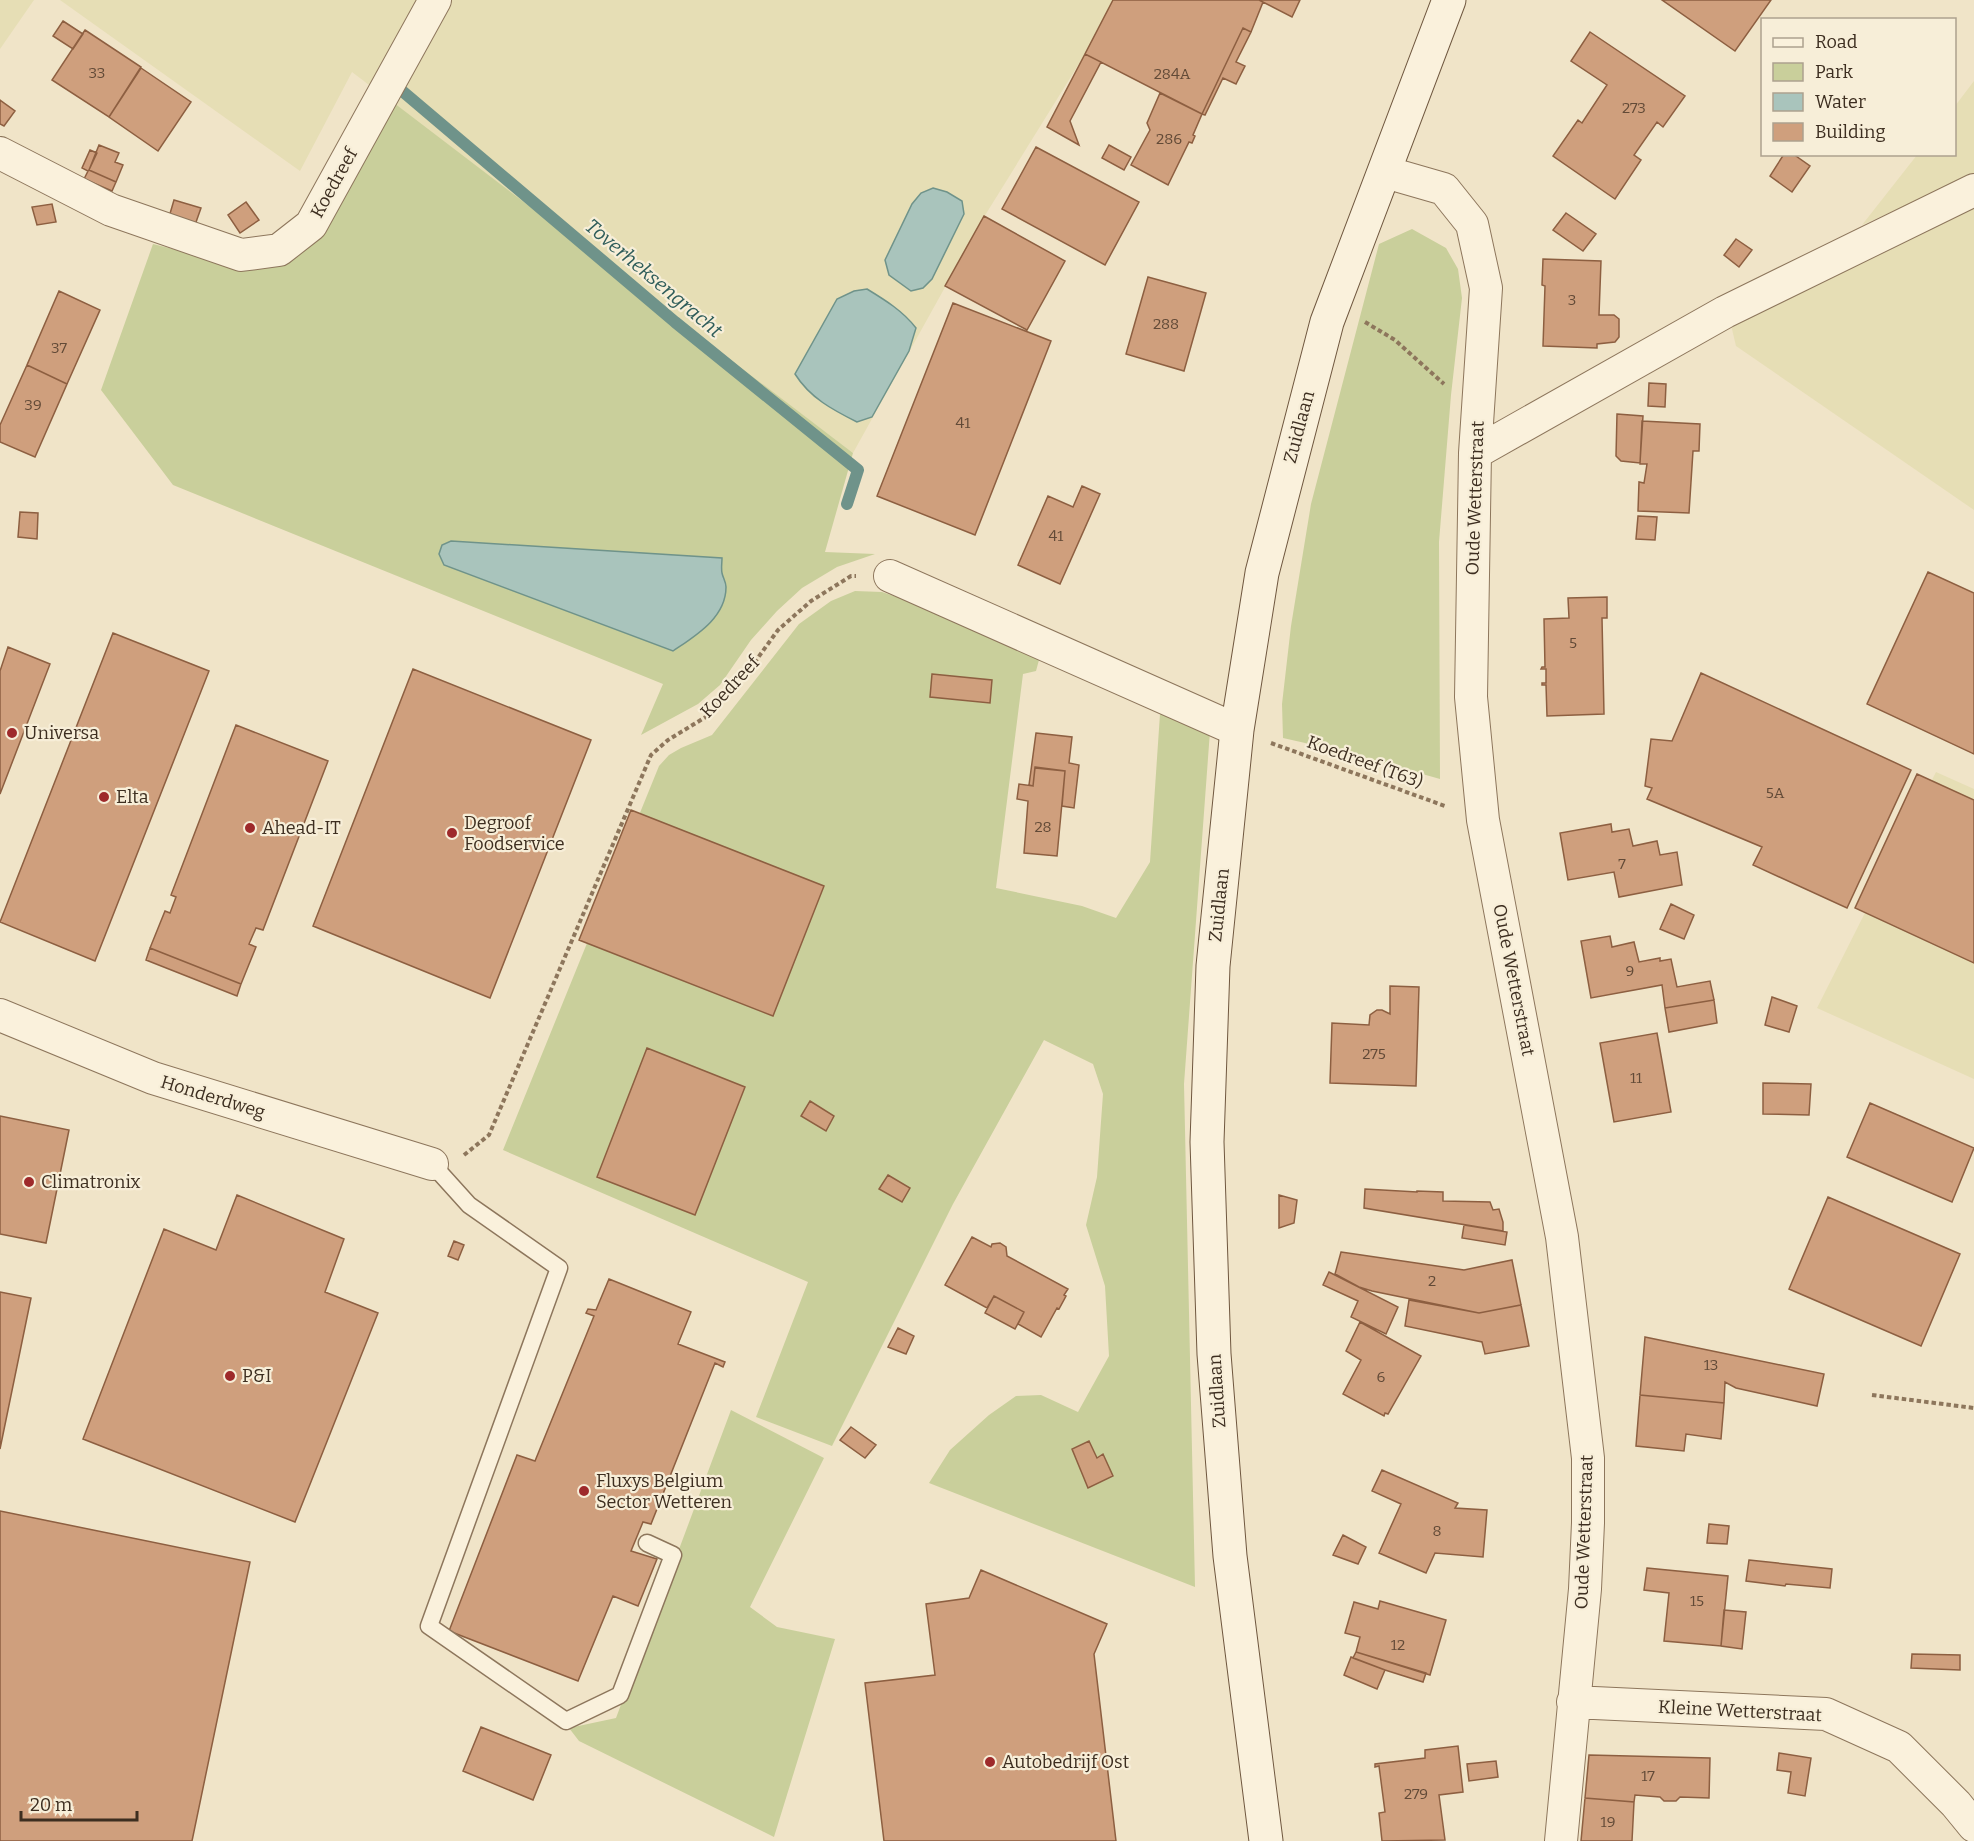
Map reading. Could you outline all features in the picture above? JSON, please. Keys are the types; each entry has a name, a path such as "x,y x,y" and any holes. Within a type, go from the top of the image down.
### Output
{"main road":[{"name":"Zuidlaan","path":"1266,1841 1229,1544 1214,1354 1207,1142 1213,966 1237,730 1262,573 1327,322 1449,0"}],"street":[{"name":"Koedreef","path":"0,153 122,214 241,255 279,250 311,225 435,0"},
{"name":"Oude Wetterstraat","path":"1385,171 1444,189 1472,224 1486,288 1475,453 1471,698 1483,820 1562,1237 1588,1458 1585,1589 1561,1841"},
{"path":"1475,453 1725,312 1974,190"},
{"path":"890,576 1237,730"},
{"name":"Honderdweg","path":"0,1015 153,1078 432,1164"},
{"name":"Kleine Wetterstraat","path":"1574,1702 1826,1714 1899,1747 1968,1807"}],"lane":[{"path":"432,1164 469,1205 559,1268 429,1626 566,1721 620,1695 673,1555 647,1543"}],"path":[{"path":"1334,303 1395,340 1447,388"},
{"name":"Koedreef","path":"432,1164 466,1155 489,1135 651,755 668,740 709,715 752,666 778,630 811,601 851,576 890,576"},
{"name":"Koedreef (T63)","path":"1237,730 1483,820"},
{"path":"1872,1395 1974,1408"}],"shaded area":[{"path":"0,0 34,0 0,49"},
{"path":"60,0 1113,0 1085,54 984,217 853,453 352,72 300,171"},
{"path":"1974,81 1974,175 1862,225 1916,156 1956,156 1956,105"},
{"path":"1974,202 1974,510 1736,346 1731,325"},
{"path":"1936,772 1974,789 1974,1079 1817,1008"}],"green space":[{"path":"394,103 853,453 825,552 875,554 837,567 802,588 751,640 720,685 698,704 641,735 663,684 173,485 101,390 153,244 233,264 262,265"},
{"path":"1412,229 1446,248 1458,269 1462,298 1451,395 1439,542 1440,779 1345,752 1283,738 1282,704 1291,626 1311,504 1379,244"},
{"path":"855,591 882,592 921,605 1039,660 1036,671 1023,674 996,888 1082,906 1116,918 1150,862 1160,714 1210,731 1184,1084 1195,1587 929,1483 950,1450 989,1415 1016,1396 1041,1395 1078,1412 1109,1356 1105,1286 1086,1225 1097,1177 1103,1094 1093,1064 1044,1040 953,1204 832,1446 756,1417 808,1282 503,1150 659,766 669,755 712,735 799,624 831,601"},
{"path":"731,1410 824,1458 750,1607 777,1627 835,1639 774,1837 579,1741 569,1728 616,1718"}],"water":[{"path":"933,188 947,192 962,201 964,214 932,279 923,288 911,291 889,275 885,260 912,204 921,193"},
{"path":"867,289 900,311 916,328 909,351 872,417 857,422 815,397 795,374 837,299 854,291"},
{"path":"451,541 722,558 722,571 726,583 725,598 721,608 708,625 673,651 444,565 439,554 442,545"}],"building":[{"path":"1113,0 1259,0 1263,2 1251,32 1243,28 1202,114 1085,54"},
{"path":"1259,0 1300,0 1292,17"},
{"path":"1662,0 1771,0 1735,51"},
{"path":"63,21 83,34 73,49 53,36"},
{"path":"1243,28 1251,32 1236,62 1245,66 1236,84 1223,78 1205,115 1202,114"},
{"path":"85,30 141,67 109,117 52,80"},
{"path":"1590,32 1685,96 1663,127 1657,122 1634,155 1641,160 1615,199 1553,156 1578,120 1582,123 1607,85 1571,61"},
{"path":"1085,54 1101,62 1070,121 1079,145 1047,127"},
{"path":"141,68 191,102 158,151 109,117"},
{"path":"1160,93 1202,114 1192,143 1189,142 1168,185 1131,165 1150,130 1147,123"},
{"path":"0,100 15,111 4,126 0,124"},
{"path":"0,100 15,111 4,126 0,124"},
{"path":"99,145 119,153 115,162 123,165 116,182 89,170"},
{"path":"1109,145 1131,157 1124,170 1102,158"},
{"path":"1036,147 1139,202 1105,265 1002,209"},
{"path":"90,150 97,153 89,170 116,182 112,191 84,179 88,171 82,168"},
{"path":"1783,156 1796,156 1810,166 1792,192 1770,176"},
{"path":"174,200 201,208 195,225 169,217"},
{"path":"246,202 259,220 240,233 228,215"},
{"path":"52,204 56,222 37,225 32,207"},
{"path":"52,204 56,222 37,225 32,207"},
{"path":"1566,213 1596,234 1583,251 1553,230"},
{"path":"984,216 1065,261 1027,330 945,286"},
{"path":"1736,239 1752,250 1739,267 1724,255"},
{"path":"1543,259 1601,261 1599,315 1614,315 1619,319 1619,337 1615,342 1597,344 1597,348 1543,346 1545,286 1542,285"},
{"path":"1148,277 1206,293 1184,371 1126,354"},
{"path":"59,291 100,310 67,384 27,365"},
{"path":"953,303 1051,341 975,535 877,496"},
{"path":"27,365 67,384 35,457 0,442 0,425"},
{"path":"1649,383 1666,384 1665,407 1648,406"},
{"path":"1617,414 1643,416 1640,463 1621,461 1616,456"},
{"path":"1642,421 1700,424 1699,451 1693,451 1689,513 1638,511 1639,482 1644,483 1647,464 1640,464"},
{"path":"1082,486 1100,494 1060,584 1018,565 1048,496 1073,507"},
{"path":"20,512 38,513 37,539 18,537"},
{"path":"1638,516 1657,517 1655,540 1636,539"},
{"path":"1928,572 1974,593 1974,754 1867,704"},
{"path":"1607,597 1607,618 1602,618 1604,714 1547,716 1546,685 1542,685 1546,683 1546,669 1541,669 1545,667 1544,619 1569,618 1568,598"},
{"name":"Elta","path":"113,633 209,671 95,961 0,922"},
{"name":"Universa","path":"8,647 50,664 0,794 0,671"},
{"name":"Degroof Foodservice","path":"413,669 591,740 490,998 313,926"},
{"path":"1701,673 1911,770 1847,908 1753,865 1762,847 1647,799 1652,788 1645,786 1651,739 1672,741"},
{"path":"932,674 992,680 990,703 930,697"},
{"name":"Ahead-IT","path":"236,725 328,761 263,930 256,928 249,944 256,947 241,984 150,948 165,911 170,913 176,897 171,895"},
{"path":"1036,733 1072,737 1069,763 1079,765 1074,808 1062,806 1065,771 1035,768 1033,786 1029,785"},
{"path":"1035,767 1065,771 1057,856 1024,853 1028,801 1017,799 1019,784 1033,786"},
{"path":"1917,774 1974,800 1974,963 1855,908"},
{"path":"631,810 824,886 773,1016 579,940"},
{"path":"1611,824 1612,832 1629,829 1633,846 1657,841 1660,855 1677,852 1682,885 1619,897 1614,872 1568,880 1560,833"},
{"path":"1671,904 1694,915 1684,939 1660,929"},
{"path":"1610,936 1612,947 1634,942 1639,962 1660,958 1660,961 1671,959 1677,987 1710,981 1714,1000 1665,1008 1662,985 1591,998 1581,941"},
{"path":"150,948 241,984 237,996 146,960"},
{"path":"1390,986 1419,987 1416,1086 1330,1083 1332,1023 1369,1025 1370,1015 1377,1010 1390,1014"},
{"path":"1772,997 1797,1006 1789,1032 1765,1025"},
{"path":"1714,1000 1717,1023 1669,1032 1665,1008"},
{"path":"1657,1033 1671,1112 1614,1122 1600,1043"},
{"path":"647,1048 745,1087 695,1215 597,1177"},
{"path":"1763,1083 1811,1084 1809,1115 1763,1114"},
{"path":"810,1101 834,1116 826,1131 801,1116"},
{"path":"1870,1103 1974,1148 1952,1202 1847,1157"},
{"name":"Climatronix","path":"0,1116 69,1130 46,1243 0,1234"},
{"path":"888,1175 910,1188 902,1202 879,1189"},
{"path":"1365,1189 1443,1192 1443,1201 1490,1202 1493,1210 1499,1209 1503,1231 1364,1208"},
{"name":"P&I","path":"237,1195 344,1239 325,1292 378,1313 295,1522 83,1439 164,1229 216,1250"},
{"path":"1279,1195 1297,1200 1294,1223 1279,1228"},
{"path":"1828,1197 1960,1254 1921,1346 1789,1289"},
{"path":"1464,1225 1507,1232 1505,1245 1462,1238"},
{"path":"972,1237 991,1247 992,1244 1000,1243 1006,1247 1007,1256 1068,1289 1059,1309 1057,1308 1041,1337 1018,1324 1024,1312 994,1296 987,1308 945,1285"},
{"path":"454,1241 464,1245 458,1260 448,1256"},
{"path":"1341,1252 1464,1270 1512,1260 1521,1305 1479,1313 1372,1291 1335,1274"},
{"path":"1329,1272 1398,1307 1386,1334 1351,1317 1358,1301 1323,1285"},
{"name":"Fluxys Belgium Sector Wetteren","path":"609,1279 691,1312 678,1344 725,1362 723,1367 715,1363 651,1524 643,1522 631,1551 657,1559 638,1606 613,1596 578,1681 449,1631 517,1455 535,1461 594,1316 586,1313 588,1309 596,1310"},
{"path":"0,1292 31,1298 0,1449"},
{"path":"994,1296 1024,1312 1015,1329 985,1313"},
{"path":"1409,1300 1479,1313 1521,1305 1529,1346 1485,1354 1482,1342 1405,1326"},
{"path":"1360,1322 1421,1356 1388,1414 1385,1413 1384,1416 1343,1394 1361,1360 1346,1351"},
{"path":"898,1328 914,1336 906,1354 888,1347"},
{"path":"1645,1337 1824,1374 1817,1406 1736,1388 1725,1382 1724,1403 1640,1395"},
{"path":"1640,1395 1724,1403 1721,1439 1686,1434 1684,1451 1636,1446"},
{"path":"851,1427 876,1445 865,1458 840,1440"},
{"path":"1089,1441 1097,1458 1103,1454 1113,1476 1088,1488 1072,1449"},
{"path":"1382,1470 1458,1503 1455,1508 1487,1510 1483,1557 1435,1553 1426,1573 1379,1553 1401,1504 1372,1491"},
{"path":"0,1511 250,1562 192,1841 0,1841"},
{"path":"1709,1524 1729,1526 1727,1544 1707,1543"},
{"path":"1343,1535 1366,1547 1358,1564 1333,1555"},
{"path":"1749,1560 1832,1569 1830,1588 1746,1581"},
{"path":"1647,1568 1728,1576 1721,1646 1664,1641 1669,1593 1644,1590"},
{"name":"Autobedrijf Ost","path":"981,1570 1107,1624 1094,1654 1116,1841 884,1841 865,1683 935,1675 926,1604 969,1598"},
{"path":"1380,1601 1446,1620 1430,1675 1356,1652 1360,1637 1345,1633 1354,1602 1378,1609"},
{"path":"1724,1610 1746,1612 1742,1649 1721,1646"},
{"path":"1356,1652 1426,1673 1423,1682 1353,1658"},
{"path":"1912,1654 1960,1655 1960,1670 1911,1668"},
{"path":"1351,1657 1385,1670 1377,1689 1344,1675"},
{"path":"481,1727 551,1755 533,1800 463,1771"},
{"path":"1458,1746 1463,1792 1439,1795 1445,1840 1382,1841 1379,1813 1385,1812 1379,1766 1375,1767 1375,1764 1425,1758 1425,1750"},
{"path":"1779,1753 1811,1758 1805,1796 1788,1793 1791,1772 1777,1770"},
{"path":"1589,1755 1710,1758 1709,1798 1680,1797 1676,1801 1664,1801 1660,1797 1635,1795 1634,1802 1585,1798"},
{"path":"1496,1761 1498,1777 1469,1781 1467,1764"},
{"path":"1585,1798 1634,1802 1632,1841 1581,1841"}],"waterway":[{"name":"Toverheksengracht","path":"401,90 675,322 858,470 847,504"}],"place":[{"name":"Universa","path":"12,733"},
{"name":"Elta","path":"104,797"},
{"name":"Ahead-IT","path":"250,828"},
{"name":"Degroof Foodservice","path":"452,833"},
{"name":"Climatronix","path":"29,1182"},
{"name":"P&I","path":"230,1376"},
{"name":"Fluxys Belgium Sector Wetteren","path":"584,1491"},
{"name":"Autobedrijf Ost","path":"990,1762"}]}
